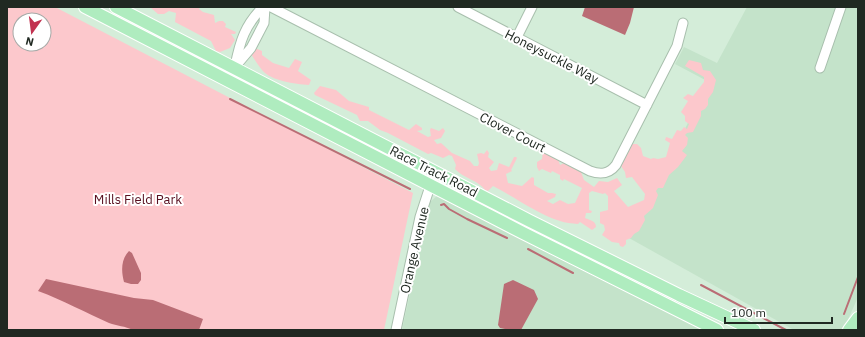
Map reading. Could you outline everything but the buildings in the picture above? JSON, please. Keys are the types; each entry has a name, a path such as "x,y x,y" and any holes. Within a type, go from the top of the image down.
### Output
{"main road":[{"name":"Race Track Road","path":"85,7 430,185 717,330"},
{"name":"Race Track Road","path":"116,7 524,218 679,295 754,330"},
{"path":"226,80 234,68"},
{"path":"630,286 637,274"},
{"path":"673,308 679,295"},
{"path":"849,330 858,318"}],"street":[{"path":"234,68 240,42 253,17 264,7"},
{"path":"234,68 251,48 264,24 264,7"},
{"name":"Clover Court","path":"271,7 595,173 609,172 616,165 677,46 683,23"},
{"name":"Honeysuckle Way","path":"458,7 647,104"},
{"path":"516,37 532,7"},
{"path":"820,68 841,7"},
{"name":"Orange Avenue","path":"396,330 420,217 434,171"}],"shaded area":[{"path":"585,7 634,7 625,35 582,16"},
{"path":"747,7 858,7 858,297 846,324 840,330 794,330 629,238 709,82 675,64 684,47 717,63"},
{"path":"437,196 705,330 402,330 430,202"},
{"path":"129,251 132,253 141,273 141,280 138,284 124,282 122,265 126,254"},
{"path":"46,279 134,298 153,300 203,319 199,330 133,330 109,323 38,291"},
{"path":"513,280 534,290 538,299 521,330 500,328 498,325 504,284"}],"green space":[{"name":"Mills Field Park","path":"7,7 55,7 413,193 384,330 7,330"},
{"path":"150,7 200,7 199,9 203,12 214,15 215,23 223,21 226,24 225,27 236,32 235,34 231,34 235,40 230,48 220,52 216,51 211,41 175,22 176,13 169,11 164,14 158,14"},
{"path":"255,48 262,51 262,55 273,63 289,68 295,59 302,62 298,71 311,80 309,85 284,81 266,74 251,54"},
{"path":"689,60 701,63 703,70 710,71 716,80 713,92 708,99 708,105 701,111 701,116 693,132 685,135 688,138 687,145 682,151 687,155 678,167 669,175 663,188 658,188 656,191 658,195 653,208 644,216 645,220 639,231 631,238 626,240 626,244 623,247 620,246 619,243 612,242 602,235 605,230 604,225 600,223 600,212 608,210 608,196 605,193 603,194 592,191 589,193 589,210 592,211 591,213 586,213 585,218 595,223 596,227 592,230 580,222 578,224 566,223 551,218 534,210 493,186 488,191 485,190 455,169 456,165 452,156 449,155 443,158 431,153 428,154 380,130 368,121 360,121 357,115 315,95 314,93 320,86 336,90 349,101 369,107 369,110 409,130 416,124 422,128 422,130 417,131 428,137 431,136 431,128 439,131 443,128 445,131 441,138 434,140 437,144 441,143 452,153 470,161 474,166 478,166 479,163 477,154 484,154 487,150 489,153 488,157 494,162 489,168 491,171 497,170 499,163 509,167 514,157 516,157 517,158 511,170 512,171 506,174 508,183 522,186 532,177 534,178 534,185 548,193 556,194 555,197 547,201 553,204 560,200 568,204 575,203 582,188 564,179 563,181 560,179 560,175 552,171 551,173 542,169 539,171 537,162 542,159 543,151 558,159 560,165 564,163 581,172 584,180 594,187 599,181 608,182 617,178 622,185 614,191 628,207 644,200 645,194 632,177 626,178 625,172 621,166 631,144 637,144 641,148 643,156 651,159 666,157 670,143 665,140 666,137 672,139 677,130 681,131 684,127 687,129 689,124 685,121 685,116 681,112 688,101 683,98 688,94 693,96 704,82 704,77 685,66"}],"waterway":[{"path":"230,99 410,189"},
{"path":"441,205 444,204 449,209 467,219 507,238"},
{"path":"528,249 573,273"},
{"path":"844,314 858,277"},
{"path":"701,285 786,330"}]}
